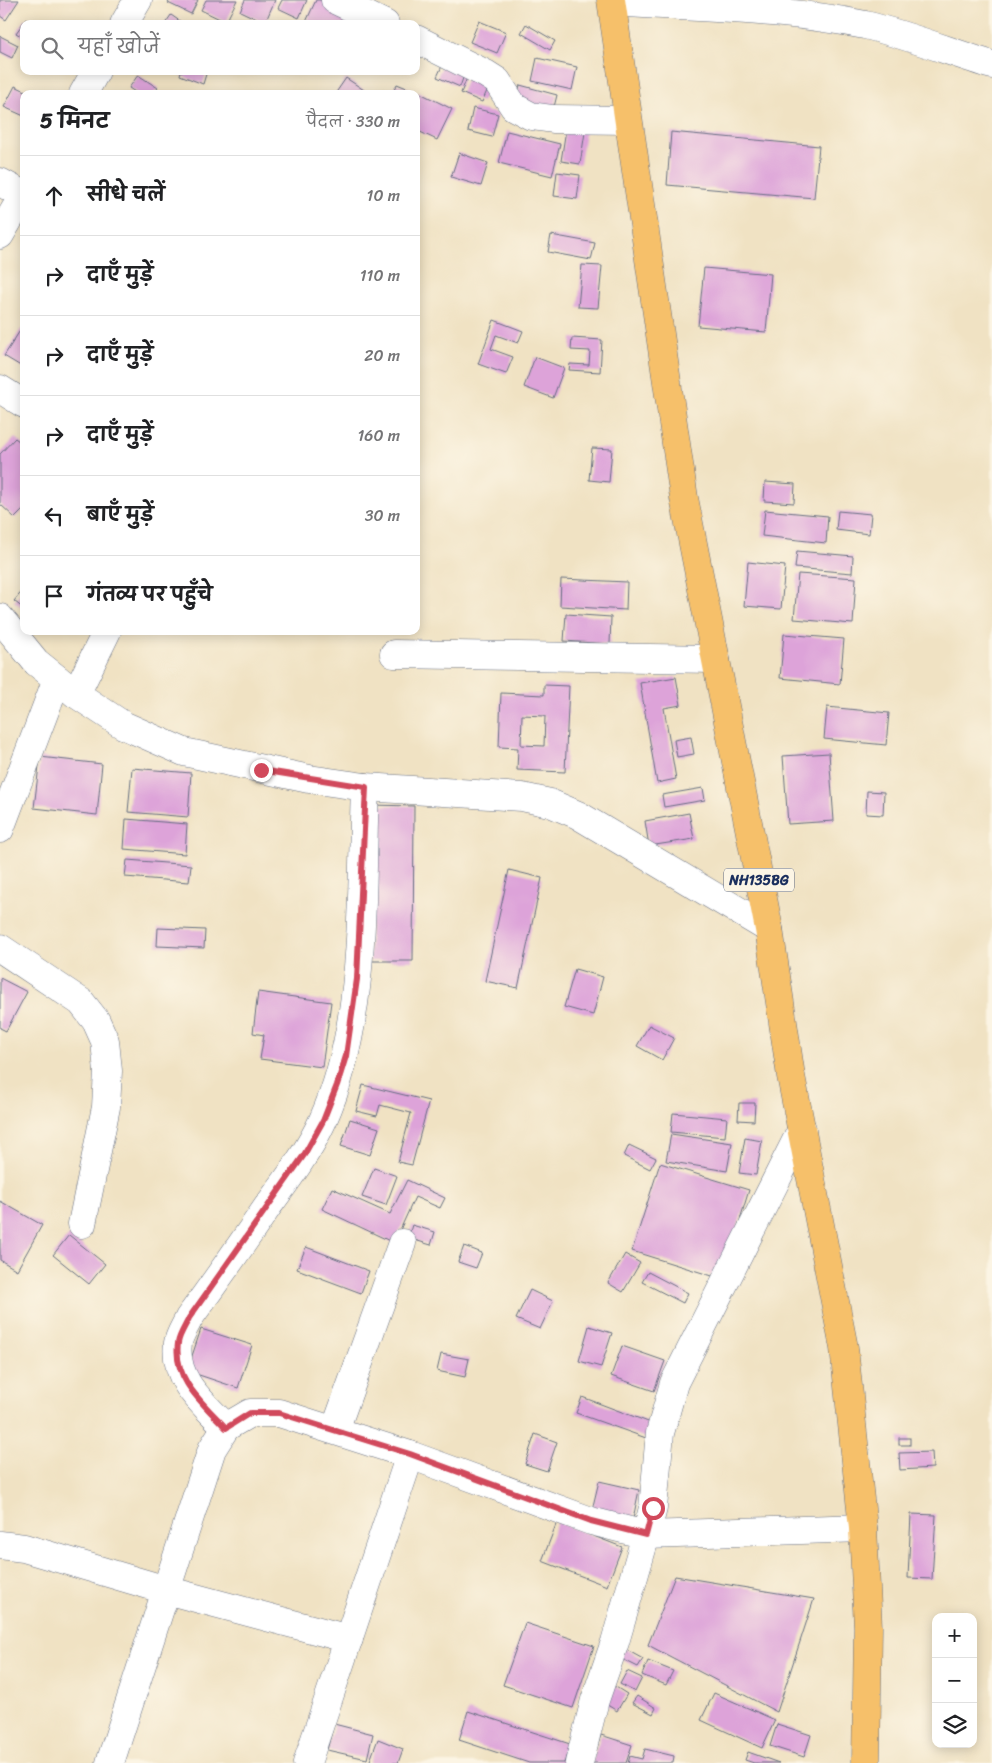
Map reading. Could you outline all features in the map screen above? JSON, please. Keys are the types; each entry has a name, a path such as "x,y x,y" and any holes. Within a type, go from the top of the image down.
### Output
{"highway":[{"name":"NH135BG","path":"612,1 684,498 769,929 791,1076 844,1348 863,1528 868,1627 866,1763"}],"street":[{"path":"126,20 138,0"},
{"path":"335,0 377,20"},
{"path":"612,1 836,20 892,33 992,66"},
{"path":"420,41 486,74 497,82 514,107 532,116 553,119 628,120"},
{"path":"85,90 94,75"},
{"path":"0,182 20,192"},
{"path":"0,236 20,201"},
{"path":"0,389 20,402"},
{"path":"3,633 66,686 123,725 184,752 299,777 366,787 522,797 550,803 586,820 769,929"},
{"path":"0,829 66,686 104,635"},
{"path":"394,654 716,660"},
{"path":"226,1428 184,1382 178,1361 178,1341 189,1318 304,1155 323,1121 337,1085 346,1056 357,979 366,787"},
{"path":"0,948 81,1002 96,1021 105,1042 108,1071 106,1107 82,1224"},
{"path":"579,1763 595,1700 615,1642 653,1508 660,1433 674,1383 802,1129"},
{"path":"335,1430 402,1243"},
{"path":"110,1763 212,1449 226,1428 250,1413 279,1413 335,1430 410,1454 591,1521 646,1535 863,1528"},
{"path":"306,1763 410,1454"},
{"path":"0,1545 24,1548 166,1590 349,1639"}],"building":[{"path":"0,0 19,0 6,20 0,16"},
{"path":"170,0 198,0 191,14 168,3"},
{"path":"206,0 237,0 227,20 222,20 201,10"},
{"path":"245,0 275,0 266,20 259,20 240,11"},
{"path":"282,0 307,0 299,18 278,8"},
{"path":"316,0 324,0 355,15 352,20 307,20"},
{"path":"171,15 178,20 168,20"},
{"path":"479,21 506,32 497,53 470,42"},
{"path":"526,24 555,41 550,50 521,33"},
{"path":"20,27 20,36 16,33"},
{"path":"0,36 18,45 12,58 0,52"},
{"path":"537,58 577,67 572,90 532,81"},
{"path":"442,66 464,75 460,87 437,77"},
{"path":"138,75 158,88 157,90 132,90 129,88"},
{"path":"180,75 206,75 203,84"},
{"path":"468,75 490,84 482,102 461,93"},
{"path":"346,78 364,90 338,90"},
{"path":"397,84 412,90 394,90"},
{"path":"520,85 557,95 552,115 515,105"},
{"path":"15,86 24,90 20,90 20,114 4,107"},
{"path":"420,93 452,109 437,140 420,132"},
{"path":"473,108 498,114 492,137 468,131"},
{"path":"567,123 586,126 580,164 561,161"},
{"path":"507,131 560,144 552,176 499,163"},
{"path":"671,132 819,146 814,198 667,185"},
{"path":"459,153 488,163 481,186 451,177"},
{"path":"557,172 580,175 577,199 554,196"},
{"path":"551,235 595,243 591,260 548,252"},
{"path":"582,265 602,266 598,308 578,307"},
{"path":"704,268 771,274 766,332 698,326"},
{"path":"494,320 523,331 518,343 496,335 491,349 513,357 506,374 478,364"},
{"path":"20,331 20,366 4,356"},
{"path":"572,338 602,340 600,372 569,370 570,364 589,365 590,351 571,350"},
{"path":"535,357 564,368 553,398 524,387"},
{"path":"15,438 20,442 20,513 15,518 0,504 0,454"},
{"path":"592,448 612,449 609,482 589,480"},
{"path":"765,482 795,484 794,503 764,501"},
{"path":"765,510 828,516 826,543 762,536"},
{"path":"838,511 871,514 869,534 836,530"},
{"path":"797,551 853,556 852,573 795,568"},
{"path":"748,562 785,566 781,609 744,606"},
{"path":"798,574 856,578 853,624 794,619"},
{"path":"561,579 627,582 626,610 560,606"},
{"path":"20,594 20,606 14,601"},
{"path":"566,614 611,617 610,644 564,641"},
{"path":"784,634 844,639 840,684 780,678"},
{"path":"676,677 681,705 664,708 676,779 657,783 640,683"},
{"path":"544,685 569,686 565,772 517,770 518,748 499,747 501,693 544,695","holes":["522,715 545,716 544,746 521,745"]},
{"path":"827,707 889,713 886,745 824,739"},
{"path":"691,737 694,754 677,757 674,740"},
{"path":"829,753 834,821 788,824 783,756"},
{"path":"40,757 102,764 97,815 34,808"},
{"path":"132,768 191,773 188,817 128,812"},
{"path":"703,788 705,800 664,807 662,795"},
{"path":"867,791 884,792 883,815 866,814"},
{"path":"372,805 414,806 413,961 370,961"},
{"path":"689,813 694,839 649,846 645,821"},
{"path":"126,819 187,824 185,854 124,849"},
{"path":"127,860 191,865 189,882 125,877"},
{"path":"509,870 542,878 518,988 485,981"},
{"path":"158,928 205,930 204,948 157,946"},
{"path":"575,969 603,977 593,1015 564,1007"},
{"path":"0,978 27,992 6,1031 0,1028"},
{"path":"258,992 331,1002 322,1067 260,1059 264,1035 253,1033"},
{"path":"649,1025 674,1038 662,1060 637,1046"},
{"path":"363,1085 429,1101 412,1165 398,1162 411,1113 380,1105 377,1116 356,1111"},
{"path":"739,1103 755,1103 754,1121 738,1120"},
{"path":"673,1113 727,1118 725,1137 671,1132"},
{"path":"350,1119 379,1128 370,1155 341,1146"},
{"path":"671,1134 732,1143 727,1171 666,1161"},
{"path":"745,1138 762,1141 756,1175 739,1173"},
{"path":"629,1145 656,1158 650,1169 624,1156"},
{"path":"660,1163 749,1190 722,1279 632,1251"},
{"path":"374,1168 397,1176 386,1205 362,1197"},
{"path":"407,1180 445,1198 440,1208 415,1197 394,1243 322,1209 332,1188 390,1214"},
{"path":"0,1201 42,1225 17,1270 0,1260"},
{"path":"412,1225 435,1232 431,1245 408,1238"},
{"path":"69,1235 105,1264 89,1284 53,1255"},
{"path":"464,1246 482,1253 476,1268 458,1262"},
{"path":"306,1247 369,1271 361,1293 297,1269"},
{"path":"625,1254 640,1263 623,1292 608,1283"},
{"path":"648,1272 688,1293 683,1303 642,1282"},
{"path":"530,1290 553,1301 540,1329 516,1319"},
{"path":"589,1326 612,1333 601,1367 579,1361"},
{"path":"201,1329 252,1345 238,1388 187,1371"},
{"path":"622,1346 665,1361 654,1391 611,1376"},
{"path":"441,1354 469,1359 465,1377 437,1371"},
{"path":"582,1397 651,1423 646,1438 576,1413"},
{"path":"535,1434 557,1442 547,1471 525,1464"},
{"path":"899,1438 910,1438 910,1445 899,1445"},
{"path":"932,1452 933,1468 900,1470 899,1453"},
{"path":"599,1481 639,1490 633,1519 592,1510"},
{"path":"911,1514 936,1515 932,1579 908,1578"},
{"path":"557,1522 622,1547 607,1586 542,1561"},
{"path":"675,1576 814,1599 777,1712 648,1645"},
{"path":"525,1623 594,1646 573,1708 503,1685"},
{"path":"625,1649 643,1659 638,1667 620,1658"},
{"path":"648,1661 673,1671 666,1685 642,1675"},
{"path":"627,1671 642,1678 635,1692 620,1684"},
{"path":"611,1684 627,1694 617,1711 601,1701"},
{"path":"714,1693 775,1720 762,1748 701,1720"},
{"path":"637,1696 656,1708 653,1714 632,1703"},
{"path":"468,1711 570,1744 564,1763 529,1763 459,1740"},
{"path":"334,1724 373,1734 367,1759 327,1750"},
{"path":"777,1724 811,1735 804,1757 770,1746"},
{"path":"601,1735 632,1745 626,1763 592,1763"},
{"path":"378,1739 403,1749 398,1763 369,1763"},
{"path":"645,1749 674,1756 673,1763 628,1763 630,1756 642,1759"},
{"path":"748,1752 779,1763 754,1763 745,1760"}],"route":[{"path":"261,770 366,787 357,979 352,1021 346,1056 323,1121 304,1155 189,1318 178,1341 178,1361 184,1382 226,1428 250,1413 279,1413 410,1454 591,1521 646,1535 653,1508"}]}
